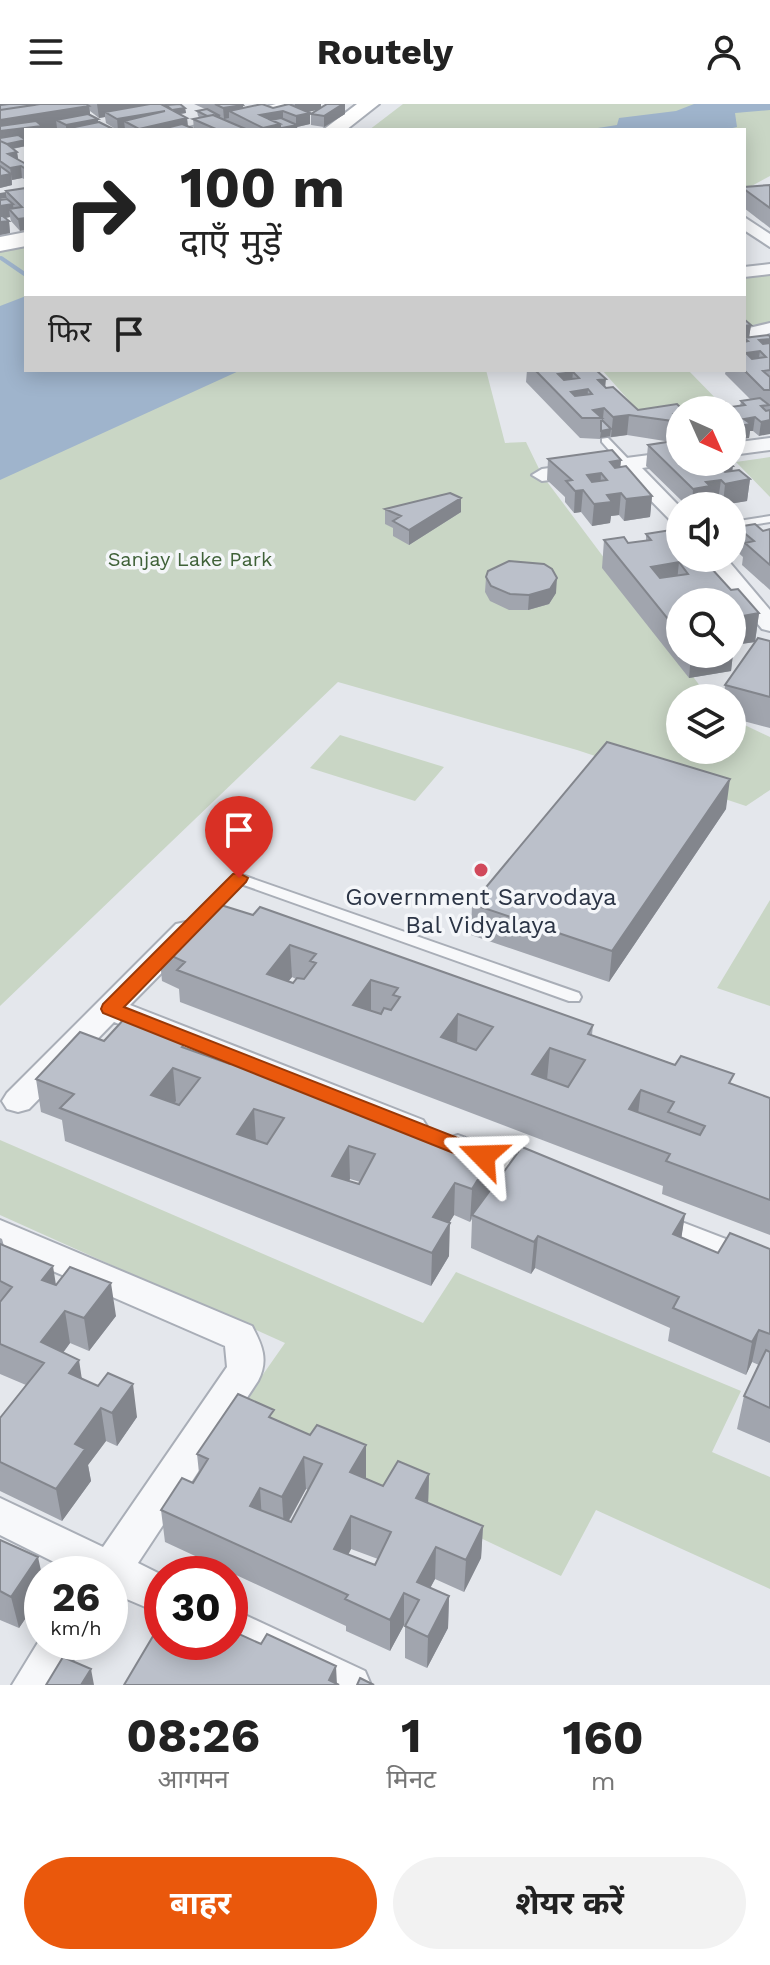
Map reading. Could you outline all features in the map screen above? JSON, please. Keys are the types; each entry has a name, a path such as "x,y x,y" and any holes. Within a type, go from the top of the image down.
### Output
{"main road":[{"path":"336,128 369,104"},
{"path":"354,128 387,104"},
{"path":"0,236 24,232"},
{"path":"0,244 24,239"}],"street":[{"path":"197,128 292,104"},
{"path":"746,224 770,242"},
{"path":"746,272 770,269"},
{"path":"769,349 755,332 770,328"},
{"path":"746,352 769,349"},
{"path":"746,447 770,444"},
{"path":"542,475 666,459"},
{"path":"627,464 666,504"},
{"path":"726,572 770,624"},
{"path":"18,1101 194,924"},
{"path":"110,1009 565,1189"},
{"path":"623,1212 770,1270"},
{"path":"0,1233 239,1336 246,1352 245,1370 120,1556"},
{"path":"0,1516 78,1556"},
{"path":"248,1636 350,1685"},
{"path":"33,1685 50,1660"}],"lane":[{"path":"605,440 627,464"},
{"path":"746,523 770,519"},
{"path":"194,924 239,878 574,997"}],"green space":[{"path":"403,104 770,104 770,176 746,189 746,128 372,128"},
{"name":"Sanjay Lake Park","path":"24,246 24,372 487,372 505,443 526,442 542,475 666,641 666,668 687,668 699,684 666,684 666,764 746,764 746,726 770,737 770,790 746,806 577,750 338,682 0,1006 0,252"},
{"path":"770,274 770,323 746,326 746,277"},
{"path":"604,372 690,372 713,396 666,396 666,415 647,421"},
{"path":"770,457 770,497 746,472 746,461"},
{"path":"340,735 444,767 415,801 310,768"},
{"path":"770,900 770,1006 717,988"},
{"path":"0,1140 423,1323 456,1272 741,1391 712,1452 770,1477 770,1589 596,1510 561,1576 231,1420 285,1343 0,1215"}],"water":[{"path":"694,104 770,104 770,110 735,113 737,127 733,128 598,128 617,125 619,118 676,111"},
{"path":"24,297 24,372 237,372 0,480 0,306"}],"building":[{"path":"40,104 89,106 0,120 0,110"},
{"path":"161,104 187,118 137,128 124,121 165,111 117,119 105,112"},
{"path":"180,104 185,108 172,110 166,105"},
{"path":"215,104 242,104 243,105 223,108"},
{"path":"262,104 273,108 289,104 310,113 296,116 283,111 260,115 280,124 263,128 229,111"},
{"path":"327,104 343,104 324,116 311,114"},
{"path":"0,105 34,105 0,110"},
{"path":"207,109 220,116 207,116 197,111"},
{"path":"88,114 98,119 66,125 56,120"},
{"path":"213,115 243,128 213,128 193,119"},
{"path":"281,118 297,125 280,128 280,124 271,120"},
{"path":"36,121 42,126 0,131 0,126"},
{"path":"99,122 111,128 70,128"},
{"path":"182,124 192,128 166,128"},
{"path":"18,135 24,140 7,144 0,138"},
{"path":"0,141 17,152 8,154 24,163 24,168 10,168 0,161"},
{"path":"0,166 11,174 0,176"},
{"path":"770,185 770,208 746,190 746,187"},
{"path":"24,188 24,218 18,219 9,209 22,207 6,191"},
{"path":"7,199 13,204 0,206 0,200"},
{"path":"770,336 770,339 759,340 763,344 770,343 770,370 763,371 770,377 770,390 764,390 746,372 746,353 746,342 746,338","holes":["760,351 766,357 752,359 746,353"]},
{"path":"537,372 573,372 598,372 606,379 598,380 606,388 613,387 638,410 666,406 666,420 629,415 613,417 604,408 593,410 602,418 582,418","holes":["573,372 579,378 564,380 558,374","588,389 592,394 575,396 571,392"]},
{"path":"760,398 769,405 761,406 766,411 770,410 770,420 761,422 755,417 746,419 746,400"},
{"path":"603,421 611,429 601,431"},
{"path":"666,442 666,463 648,445"},
{"path":"612,450 621,460 610,462 615,468 626,466 652,496 626,499 621,493 607,495 612,502 594,504 583,490 575,491 566,481 572,480 548,459","holes":["601,473 607,480 592,482 587,475"]},
{"path":"680,476 746,476 750,479 725,484 721,480 706,482 710,486 693,489"},
{"path":"450,493 461,498 409,530 393,521 401,516 385,509"},
{"path":"755,524 763,531 770,529 770,565 746,544 754,541 746,534 746,526"},
{"path":"666,531 666,564 651,567 660,578 688,574 686,572 715,572 729,588 666,588 666,617 604,540 624,537 628,543 651,540 646,534"},
{"path":"509,561 544,564 552,569 557,578 550,589 529,595 510,594 491,586 486,577 488,571"},
{"path":"746,598 759,613 746,615"},
{"path":"758,638 770,641 770,697 746,691 746,684 726,684 737,668 746,668 746,655"},
{"path":"607,742 666,760 666,764 680,764 730,779 612,951 472,904"},
{"path":"208,901 253,915 260,907 593,1025 588,1034 675,1065 681,1056 734,1074 729,1083 770,1098 770,1200 666,1161 670,1154 177,970 185,962 159,950","holes":["290,945 316,954 310,961 316,963 304,979 297,978 293,983 267,974","371,980 398,988 393,995 400,997 391,1010 384,1008 381,1014 353,1005","458,1014 493,1027 476,1050 441,1037","550,1048 585,1060 568,1087 532,1074","641,1090 674,1102 668,1112 705,1126 700,1135 629,1109"]},
{"path":"125,1018 188,1041 182,1047 230,1064 235,1058 300,1082 295,1089 376,1119 382,1111 495,1152 472,1189 455,1183 433,1217 450,1223 432,1253 60,1108 74,1094 36,1079 80,1032 104,1041","holes":["173,1068 200,1078 179,1105 151,1095","254,1109 284,1118 267,1144 237,1134","349,1146 375,1154 359,1184 332,1176"]},
{"path":"522,1147 685,1214 673,1234 718,1253 730,1233 770,1249 770,1334 759,1330 752,1342 673,1308 679,1297 538,1236 534,1242 472,1215"},
{"path":"0,1244 53,1266 42,1280 56,1285 70,1267 111,1283 84,1318 65,1311 41,1342 79,1360 69,1373 98,1386 108,1373 133,1384 112,1413 101,1408 75,1444 85,1449 56,1489 0,1462 0,1418 44,1363 0,1344 0,1302 12,1287 0,1281"},
{"path":"766,1350 770,1352 770,1408 744,1396"},
{"path":"238,1394 274,1410 269,1417 310,1435 317,1425 366,1445 350,1472 383,1486 398,1461 429,1474 416,1498 483,1526 466,1560 436,1547 417,1582 449,1596 428,1637 405,1626 419,1600 404,1593 390,1620 345,1599 348,1595 161,1510 182,1478 193,1483 208,1459 197,1454","holes":["304,1457 322,1464 291,1522 250,1506 260,1488 282,1497","351,1516 391,1532 375,1565 334,1549"]},
{"path":"0,1540 36,1556 24,1556 24,1578 11,1597 0,1591"},
{"path":"267,1634 336,1666 329,1680 339,1685 124,1685 144,1651 144,1660 248,1660 248,1638 261,1644"},
{"path":"61,1660 70,1660 91,1669 81,1685 46,1685"},
{"path":"360,1678 374,1685 357,1685"}],"waterway":[{"path":"1,258 24,274"}],"place":[{"name":"Government Sarvodaya Bal Vidyalaya","path":"481,870"}],"route":[{"path":"239,878 110,1009 483,1156"}]}
